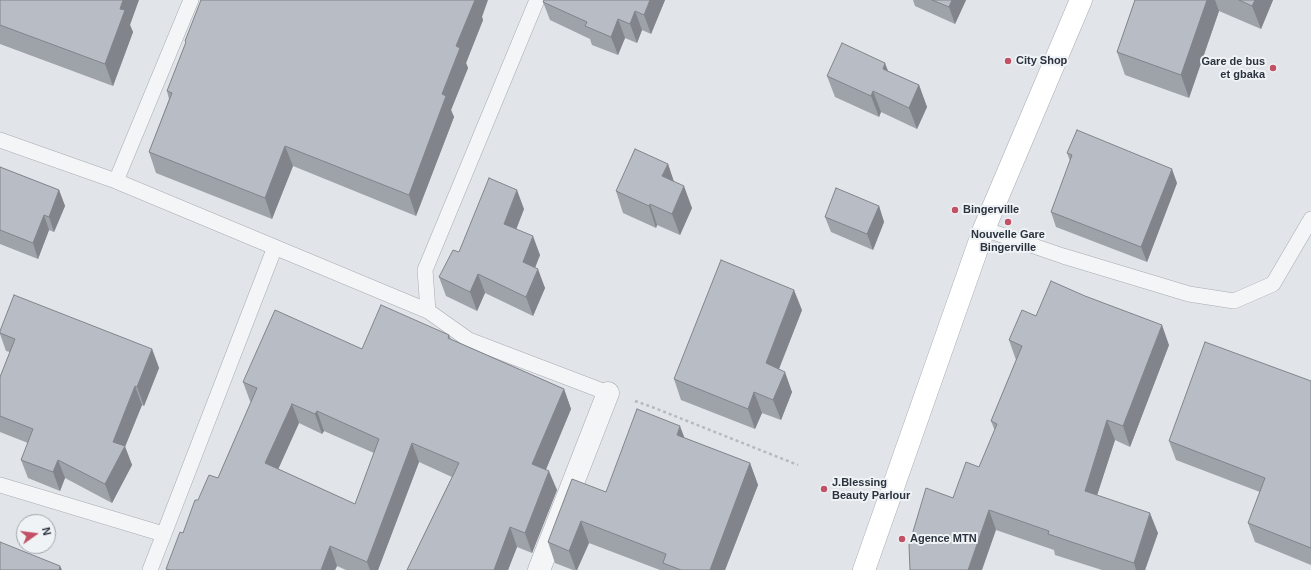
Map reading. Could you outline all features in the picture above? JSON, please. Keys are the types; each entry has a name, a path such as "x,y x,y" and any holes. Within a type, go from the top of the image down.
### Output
{"main road":[{"path":"864,570 984,229 1081,0"}],"street":[{"path":"539,570 608,393"}],"lane":[{"path":"116,181 191,0"},
{"path":"428,311 425,270 537,0"},
{"path":"0,140 116,181 275,247 428,311 469,340 608,393"},
{"path":"984,229 1063,256 1189,294 1234,301 1273,284 1311,219"},
{"path":"150,570 275,247"},
{"path":"0,485 163,534"}],"path":[{"path":"608,393 652,407 798,465"}],"building":[{"path":"0,0 123,0 120,9 125,10 105,64 0,25"},
{"path":"201,0 475,0 456,46 460,48 442,94 446,96 409,195 285,146 265,198 149,152 172,93 167,91"},
{"path":"544,0 650,0 644,15 635,11 630,24 618,19 611,37 585,26 587,22 543,2"},
{"path":"932,0 952,0 949,7"},
{"path":"1135,0 1207,0 1181,75 1117,52"},
{"path":"1239,0 1255,0 1252,6"},
{"path":"842,43 885,63 883,69 919,85 909,108 873,91 871,96 827,76"},
{"path":"1077,130 1172,169 1141,247 1051,212 1072,155 1067,153"},
{"path":"635,149 668,164 662,176 684,186 672,214 650,204 649,206 616,191"},
{"path":"0,167 59,190 49,217 44,215 33,243 0,230"},
{"path":"489,178 517,190 504,224 533,236 523,262 538,269 526,297 478,274 470,292 439,277 453,250 459,252"},
{"path":"836,188 879,206 867,234 825,217"},
{"path":"721,260 794,290 766,363 785,372 773,400 754,392 748,409 674,379"},
{"path":"1051,281 1085,296 1162,325 1123,426 1107,420 1085,491 1150,513 1134,563 1048,534 1049,531 989,510 968,570 910,570 909,545 926,488 953,498 966,462 979,467 997,424 991,421 1022,346 1009,340 1022,310 1036,316"},
{"path":"14,295 152,349 137,387 135,386 113,442 125,446 105,484 58,460 53,472 21,460 33,429 0,416 0,377 15,339 0,333 0,331"},
{"path":"381,305 449,335 448,338 564,389 532,464 549,471 525,533 510,527 494,570 407,570 459,463 412,443 367,562 330,546 321,570 166,569 180,532 183,533 195,500 198,500 209,475 218,478 257,388 243,382 275,310 362,349","holes":["292,404 315,414 317,411 379,439 355,504 265,463"]},
{"path":"1205,342 1311,381 1311,548 1248,523 1265,478 1169,441"},
{"path":"637,409 680,426 677,435 750,463 710,570 681,570 663,563 666,554 581,521 569,551 548,542 572,479 606,492"},
{"path":"0,542 16,548 16,554 30,554 60,566 59,570 0,570"}],"place":[{"name":"City Shop","path":"1008,61"},
{"name":"Gare de bus et gbaka","path":"1273,68"},
{"name":"Bingerville","path":"955,210"},
{"name":"Nouvelle Gare Bingerville","path":"1008,222"},
{"name":"J.Blessing Beauty Parlour","path":"824,489"},
{"name":"Agence MTN","path":"902,539"}]}
